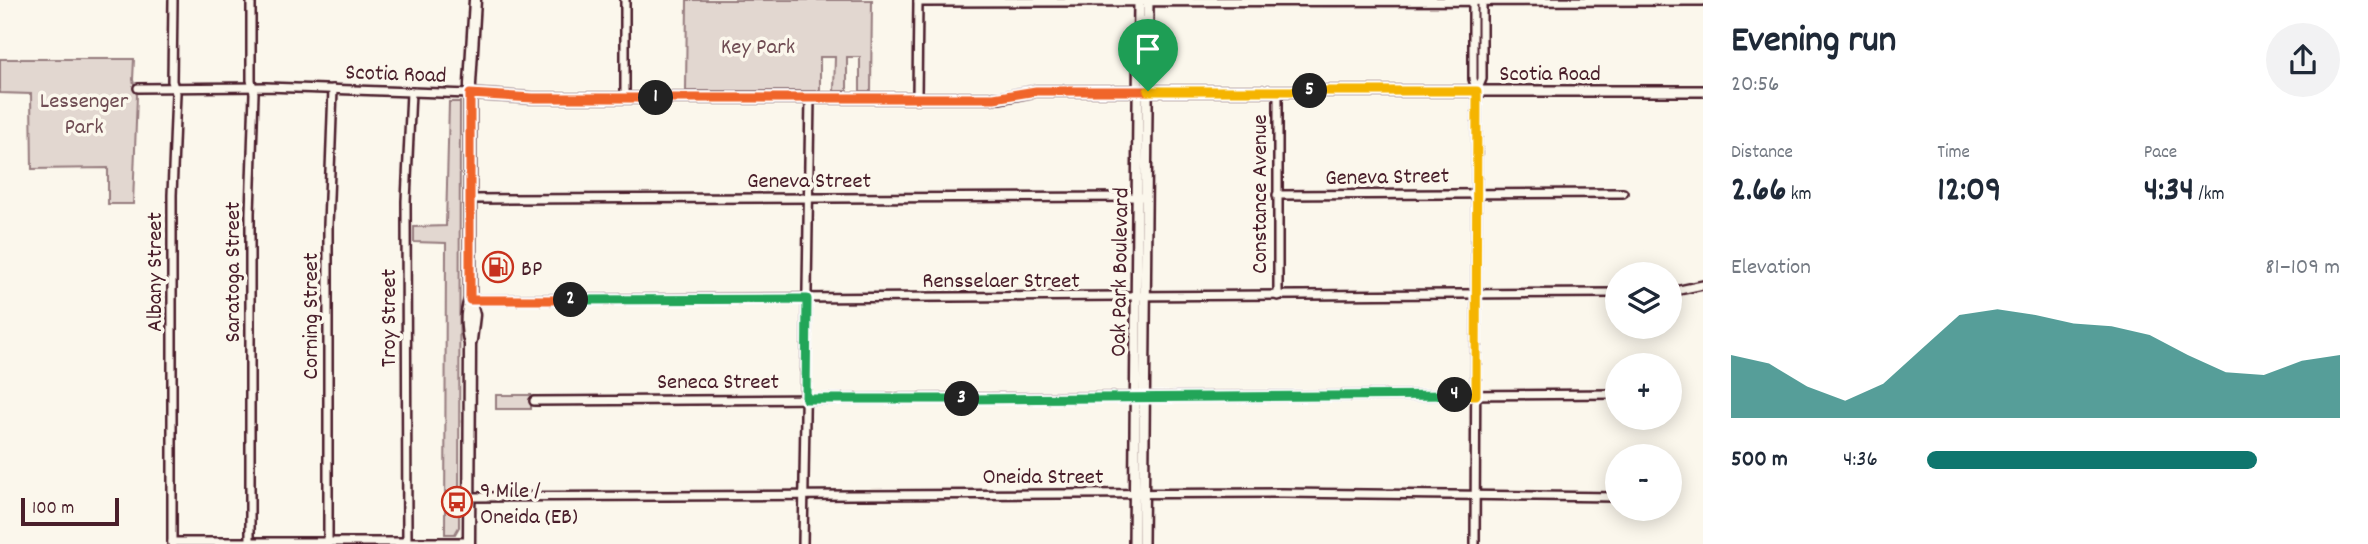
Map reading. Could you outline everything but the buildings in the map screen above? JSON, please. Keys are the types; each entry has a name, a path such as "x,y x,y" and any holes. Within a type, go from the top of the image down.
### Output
{"main road":[{"path":"469,543 470,344 474,315 470,300 470,94 475,0"}],"street":[{"name":"Albany Street","path":"172,543 172,195 176,93 173,0"},
{"name":"Saratoga Street","path":"250,543 250,213 254,93 251,0"},
{"path":"625,0 625,98"},
{"path":"917,98 918,1 1703,1"},
{"name":"Oak Park Boulevard","path":"1134,544 1139,494 1143,1"},
{"path":"1473,1 1473,79 1477,91 1475,544"},
{"path":"1477,91 1482,79 1482,1"},
{"name":"Scotia Road","path":"138,88 333,89 533,98 994,98 1036,91 1703,91"},
{"name":"Corning Street","path":"328,543 328,225 333,89"},
{"name":"Troy Street","path":"407,543 406,201 411,92"},
{"name":"Constance Avenue","path":"1278,92 1278,296"},
{"path":"803,544 810,98"},
{"name":"Geneva Street","path":"1277,195 1623,193"},
{"name":"Geneva Street","path":"470,199 1143,197"},
{"path":"1682,289 1703,285"},
{"name":"Rensselaer Street","path":"470,300 1605,293"},
{"name":"Seneca Street","path":"534,401 1605,394"},
{"name":"Oak Park Boulevard","path":"1139,494 1143,544"},
{"name":"Oneida Street","path":"469,497 1139,494 1605,497"},
{"path":"172,543 469,543"}],"green space":[{"name":"Key Park","path":"687,0 872,0 871,91 860,91 860,57 847,57 847,91 834,91 835,57 820,57 820,91 686,91"},
{"name":"Lessenger Park","path":"0,59 134,59 133,80 137,95 133,204 108,204 108,168 32,169 31,94 0,93"},
{"path":"449,102 460,102 459,527 455,534 445,534 446,243 414,242 414,227 446,226"},
{"path":"496,395 531,395 531,409 496,409"}],"place":[{"name":"BP","path":"498,267"},
{"name":"9 Mile / Oneida (EB)","path":"457,502"}],"route":[{"path":"1036,91 1148,91 1477,91 1476,395 806,399 807,299 470,300 470,94 533,98 1000,98 1036,91"}]}
